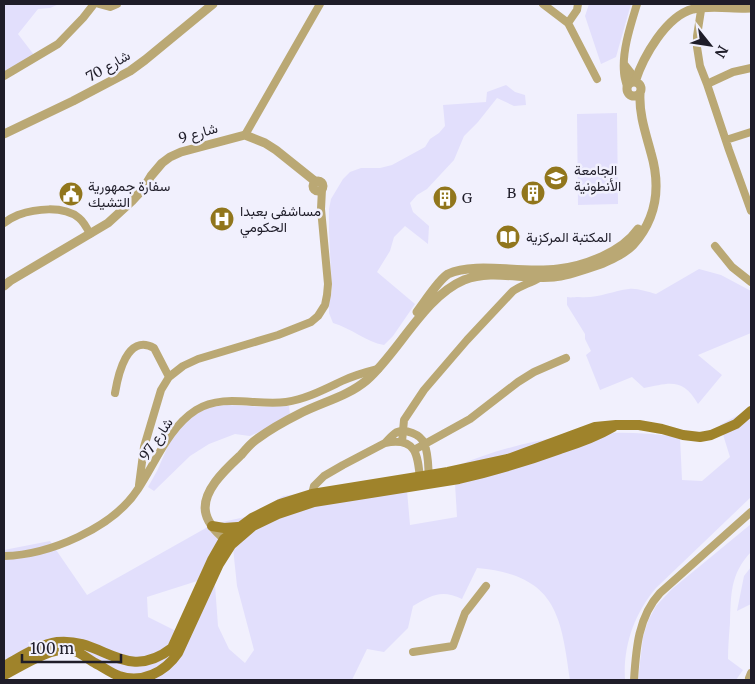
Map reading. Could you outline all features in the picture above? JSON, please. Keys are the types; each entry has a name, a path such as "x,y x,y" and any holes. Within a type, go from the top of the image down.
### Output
{"main road":[{"path":"4,675 44,655 54,651 66,650 77,652 114,674 145,677 162,670 174,659 187,635 228,542 239,527 266,510 280,504 424,480 459,479 481,474 598,436 616,425 639,425 700,437 711,435 736,424 751,412"},
{"path":"228,542 253,526 313,498"},
{"path":"212,526 224,528 239,527"},
{"path":"4,666 42,646 56,642 69,642 81,646 119,667 127,674"}],"street":[{"path":"4,76 58,44 94,4"},
{"path":"99,4 110,7 117,4"},
{"name":"شارع 70","path":"4,134 130,71 213,4"},
{"path":"138,489 144,447 161,390 169,377 183,366 198,359 278,335 311,322 318,316 325,305 328,284 317,187 307,181 289,160 276,150 265,143 245,135 320,4"},
{"path":"543,4 568,23 597,80"},
{"path":"568,23 577,10 578,4"},
{"path":"228,542 212,526 206,515 205,503 215,482 257,439 300,413 343,395 364,382 437,298 454,285 472,277 554,278 571,274 590,268 612,255 635,233 643,222 648,209 652,181 635,88 624,75 627,38 637,4"},
{"path":"635,88 645,73 645,61 655,41 681,15 701,6 751,8"},
{"path":"701,6 697,47 700,66 751,211"},
{"path":"707,84 733,72 751,68"},
{"path":"726,140 751,132"},
{"name":"شارع 9","path":"4,286 108,223 132,201 143,189 156,169 170,157 192,148 245,135"},
{"path":"4,223 18,215 59,209 66,210 80,219 90,234"},
{"path":"715,246 732,267 751,282"},
{"path":"375,370 435,288 447,275 475,269 535,270 567,268 612,255"},
{"path":"513,291 514,277"},
{"path":"404,442 402,431 406,417 424,390 513,291 539,278"},
{"path":"115,393 124,359 135,347 148,345 154,348 169,377"},
{"path":"414,450 465,422 534,372 566,358"},
{"name":"شارع 97","path":"4,556 18,556 38,552 84,534 108,520 127,504 179,424 199,408 233,400 274,403 299,400 343,380 375,370"},
{"path":"313,498 314,486 324,476 402,431 418,436 424,444 427,461 424,480"},
{"path":"404,442 412,433"},
{"path":"385,442 404,442 410,445 414,450 424,480"},
{"path":"418,463 427,461"},
{"path":"634,680 639,634 652,602 660,592 751,512"},
{"path":"413,652 453,646 465,612 486,586"}],"shaded area":[{"path":"4,4 59,4 50,8 38,9 18,34 34,55 4,72"},
{"path":"589,4 631,4 616,57 601,64 585,16"},
{"path":"506,85 515,92 525,95 526,105 514,106 497,98 464,136 454,160 427,189 417,195 410,203 413,212 429,226 428,244 405,226 394,237 390,251 377,272 415,304 393,336 384,345 333,323 329,313 329,301 332,291 329,209 331,199 343,179 350,172 361,168 380,168 392,165 425,147 430,139 445,126 443,105 486,102 487,92"},
{"path":"617,113 618,204 578,205 577,114"},
{"path":"699,269 721,275 751,291 751,333 698,355 722,375 698,404 687,389 681,386 668,384 644,388 632,377 600,390 586,355 591,351 585,339 585,334 567,305 567,297 592,297 632,289 656,294"},
{"path":"227,405 289,406 290,415 275,425 250,436 235,434 209,444 190,456 154,491 148,487 171,439 182,425 210,407"},
{"path":"751,405 751,497 656,588 648,598 631,631 626,655 625,680 570,680 563,635 557,617 549,602 538,589 523,579 503,572 477,568 462,599 442,594 431,596 413,606 408,628 384,652 367,649 352,680 118,680 71,651 4,669 4,550 50,541 87,595 213,524 250,516 283,496 406,479 410,525 457,517 454,467 482,456 537,441 593,433 650,434 680,437 682,480 702,481 730,457 720,425 742,413","holes":["233,548 237,586 254,650 245,663 229,649 218,626 215,585 186,636 148,617 147,597 213,576"]},
{"path":"751,524 751,552 739,568 735,577 732,594 728,659 743,670 736,680 638,680 643,637 648,621 656,606 672,589"},
{"path":"751,567 751,604 737,611 744,576"}],"place":[{"name":"الجامعة الأنطونية","path":"556,178"},
{"name":"B","path":"533,193"},
{"name":"سفارة جمهورية التشيك","path":"71,194"},
{"name":"G","path":"445,198"},
{"name":"مساشفى بعبدا الحكومي","path":"222,219"},
{"name":"المكتبة المركزية","path":"508,237"}]}
